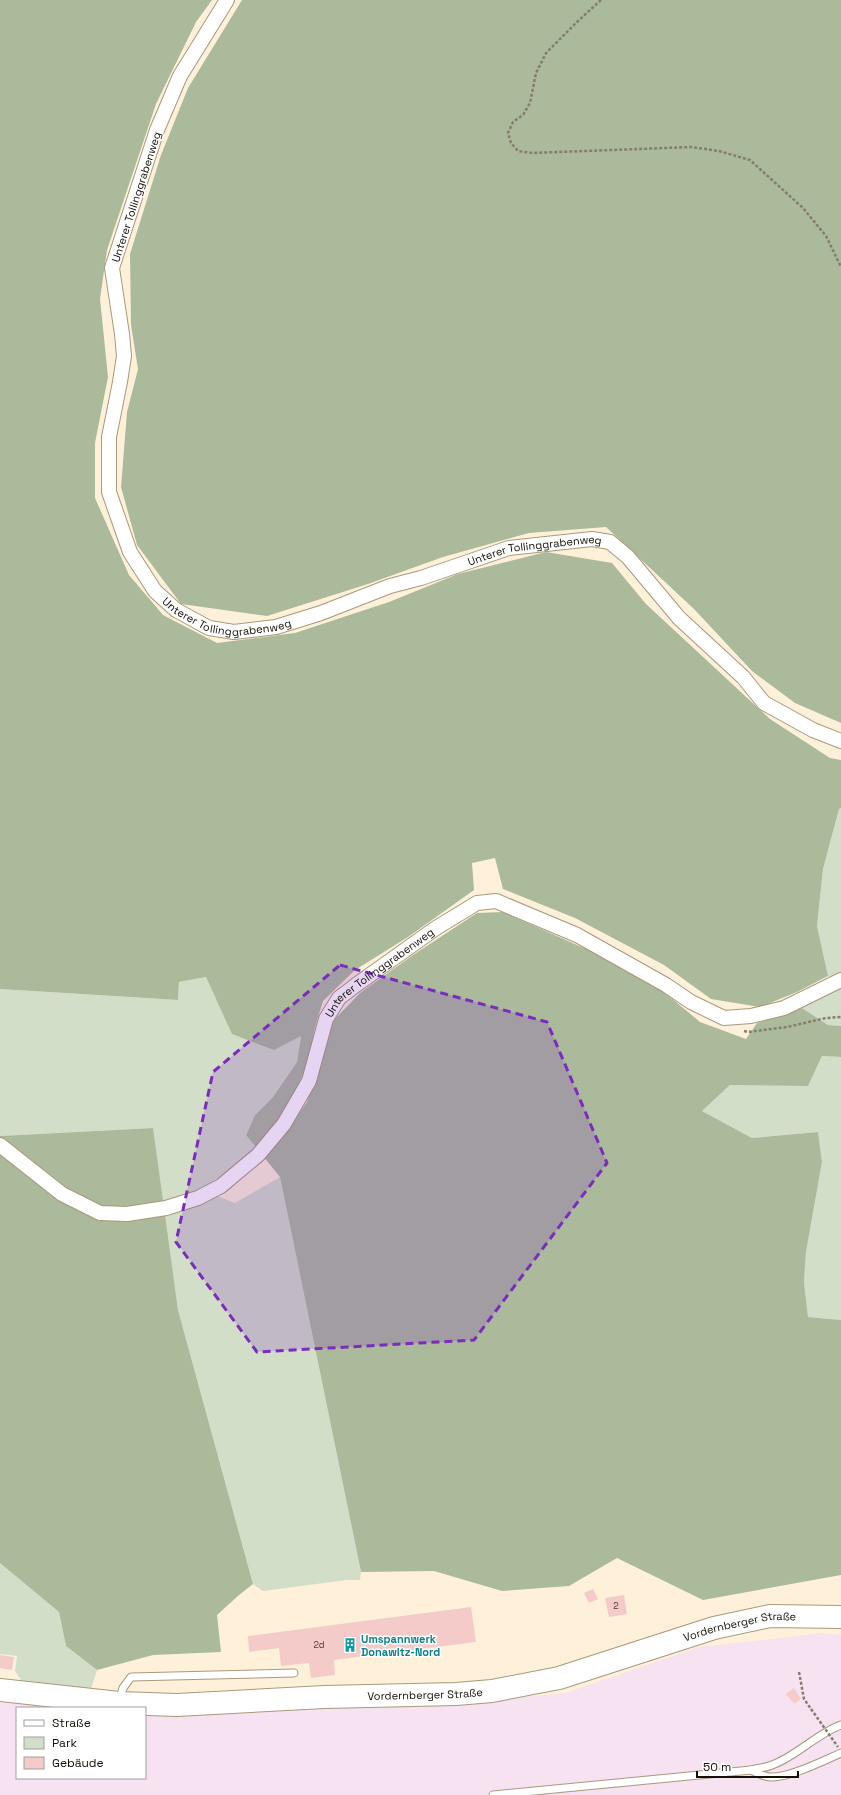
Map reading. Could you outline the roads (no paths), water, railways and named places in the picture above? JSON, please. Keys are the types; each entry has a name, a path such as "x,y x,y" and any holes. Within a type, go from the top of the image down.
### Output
{"main road":[{"name":"Vordernberger Straße","path":"0,1690 119,1703 177,1705 324,1697 456,1694 492,1691 559,1678 721,1626 770,1616 841,1617"}],"street":[{"name":"Unterer Tollinggrabenweg","path":"227,0 180,76 157,130 112,268 124,356 109,437 110,492 130,552 155,591 176,610 210,628 234,632 276,627 390,586 421,578 508,548 592,539 610,542 628,557 679,618 743,677 764,703 813,730 841,741"},
{"name":"Unterer Tollinggrabenweg","path":"0,1145 62,1194 100,1213 127,1214 166,1208 198,1198 221,1186 258,1156 284,1124 309,1081 326,1019 340,998 436,928 477,903 496,901 577,935 666,985 690,1002 724,1018 751,1016 784,1008 841,980"}],"lane":[{"path":"119,1703 123,1688 131,1677 294,1674"},
{"path":"493,1795 750,1770 771,1766 794,1754 831,1728 841,1724"},
{"path":"750,1770 766,1777 783,1775 810,1767 840,1750"}],"place":[{"name":"Umspannwerk Donawitz-Nord","path":"350,1645"}]}
